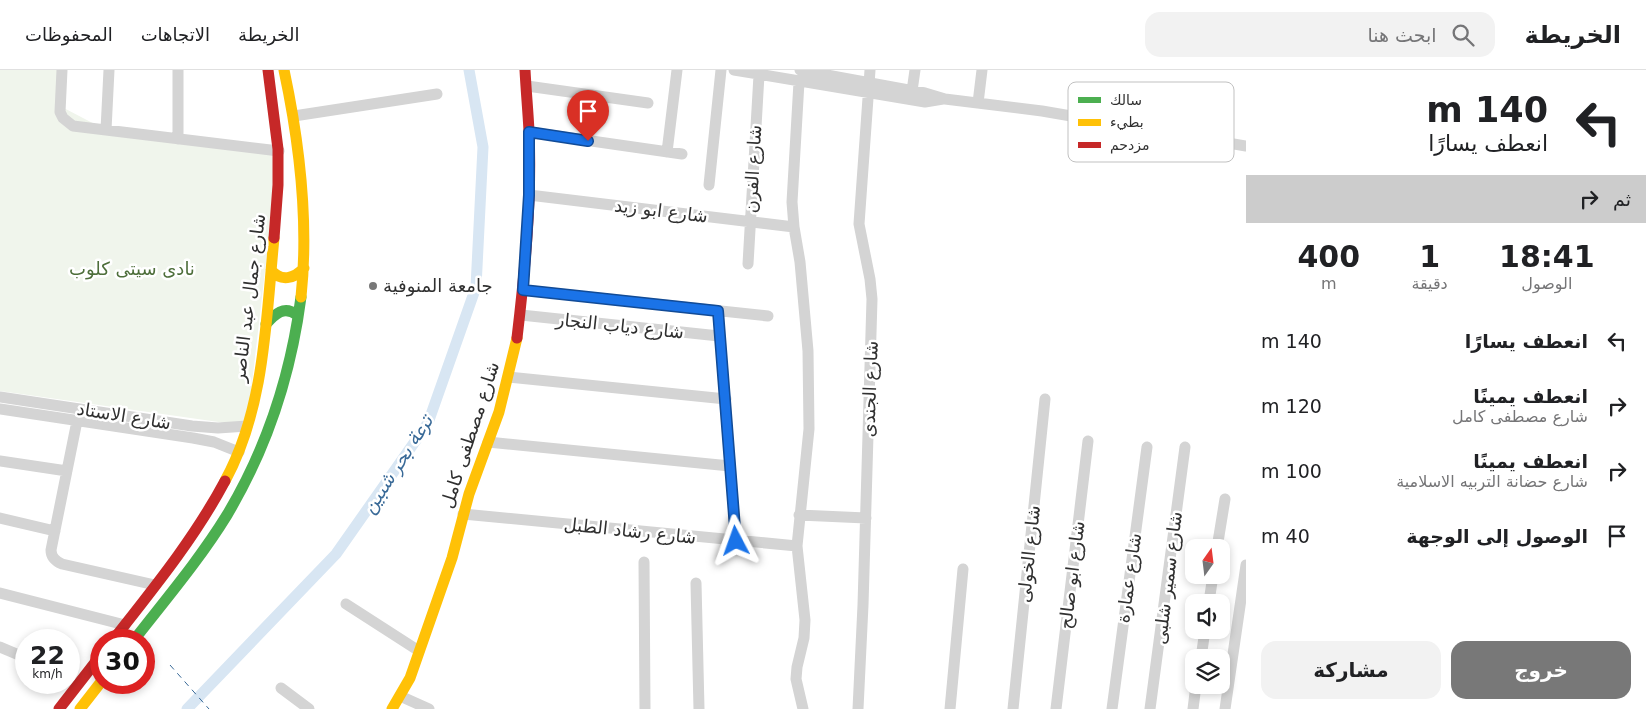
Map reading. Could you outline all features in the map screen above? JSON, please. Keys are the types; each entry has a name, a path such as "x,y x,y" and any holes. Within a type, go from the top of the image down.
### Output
{"main road":[{"name":"شارع جمال عبد الناصر","path":"122,629 194,534 220,492 239,452 248,426 261,366 278,211 276,113 268,70"},
{"path":"142,629 207,545 238,496 257,460 274,418 282,390 304,268 303,192 294,116 284,70"},
{"name":"شارع مصطفى كامل","path":"392,709 410,678 452,558 469,494 499,412 521,316 529,195 529,132 525,70"},
{"path":"271,270 279,277 290,278 296,276 304,268"},
{"path":"266,324 284,309 291,310 297,315"},
{"path":"59,709 90,669"},
{"path":"80,709 92,694"}],"street":[{"path":"62,70 60,106 63,118 73,126 278,151"},
{"path":"106,130 109,70"},
{"path":"178,70 178,139"},
{"path":"668,152 677,70"},
{"path":"709,185 721,70"},
{"path":"734,70 759,75 800,76 868,87 912,91 944,99 1068,115"},
{"name":"شارع الجندى","path":"858,709 872,299 860,224 870,70"},
{"path":"912,91 915,70"},
{"path":"978,104 982,70"},
{"path":"800,76 830,73 868,87 925,102 944,99"},
{"name":"شارع الفرن","path":"748,264 759,75"},
{"path":"800,76 792,202 800,262 808,351 809,396 809,437 799,514 797,546 804,638 797,666 796,679 803,709"},
{"path":"526,86 648,103"},
{"path":"294,116 437,94"},
{"path":"529,132 682,154"},
{"name":"شارع ابو زيد","path":"529,195 794,227"},
{"path":"523,290 768,316"},
{"path":"718,311 736,541"},
{"name":"شارع دياب النجار","path":"521,316 719,336"},
{"path":"508,377 726,399"},
{"name":"شارع الاستاد","path":"0,397 192,426 218,428 248,426"},
{"name":"شارع الخولى","path":"1013,709 1045,400"},
{"name":"شارع الاستاد","path":"0,409 203,440 224,445 239,452"},
{"path":"77,421 51,553 54,560 156,584"},
{"name":"شارع ابو صالح","path":"1056,709 1088,440"},
{"path":"488,442 730,466"},
{"name":"شارع عمارة","path":"1112,709 1147,447"},
{"name":"شارع سمير شلبى","path":"1150,709 1185,447"},
{"path":"0,461 66,472"},
{"path":"1218,539 1225,500"},
{"name":"شارع رشاد الطبل","path":"463,514 797,546"},
{"path":"799,514 866,518"},
{"path":"0,518 55,531"},
{"path":"644,562 645,709"},
{"path":"1225,709 1246,565"},
{"path":"950,709 962,569"},
{"path":"696,583 699,709"},
{"path":"0,593 125,625"},
{"path":"346,604 419,651"},
{"path":"0,647 15,653"},
{"path":"281,688 309,709"},
{"path":"1193,709 1195,694"},
{"path":"400,696 429,709"}],"green space":[{"name":"نادى سيتى كلوب","path":"0,70 62,70 60,106 106,130 279,151 247,426 0,391"}],"waterway":[{"name":"ترعة بحر شبين","path":"187,709 336,554 428,423 476,287 483,147 469,70"}],"ferry route":[{"path":"170,665 209,709"}],"traffic: fast":[{"path":"143,629 217,531 254,463 284,382 297,326 301,297"},
{"path":"266,324 280,312 288,311 297,315"}],"traffic: slow":[{"path":"284,70 295,126 302,183 304,240 301,297"},
{"path":"225,481 238,453 256,393 266,331 274,238"},
{"path":"271,270 283,278 288,278 296,275 304,268"},
{"path":"392,709 410,678 452,558 469,494 499,412 517,338"},
{"path":"80,709 92,694"}],"traffic: jam":[{"path":"268,70 278,149 278,185 274,238"},
{"path":"517,338 525,261 530,183 525,70"},
{"path":"122,629 158,583 200,523 225,481"},
{"path":"59,709 90,669"}],"place":[{"name":"جامعة المنوفية","path":"373,286"}],"route":[{"path":"588,141 529,132 529,195 523,290 718,311 736,541"}]}
